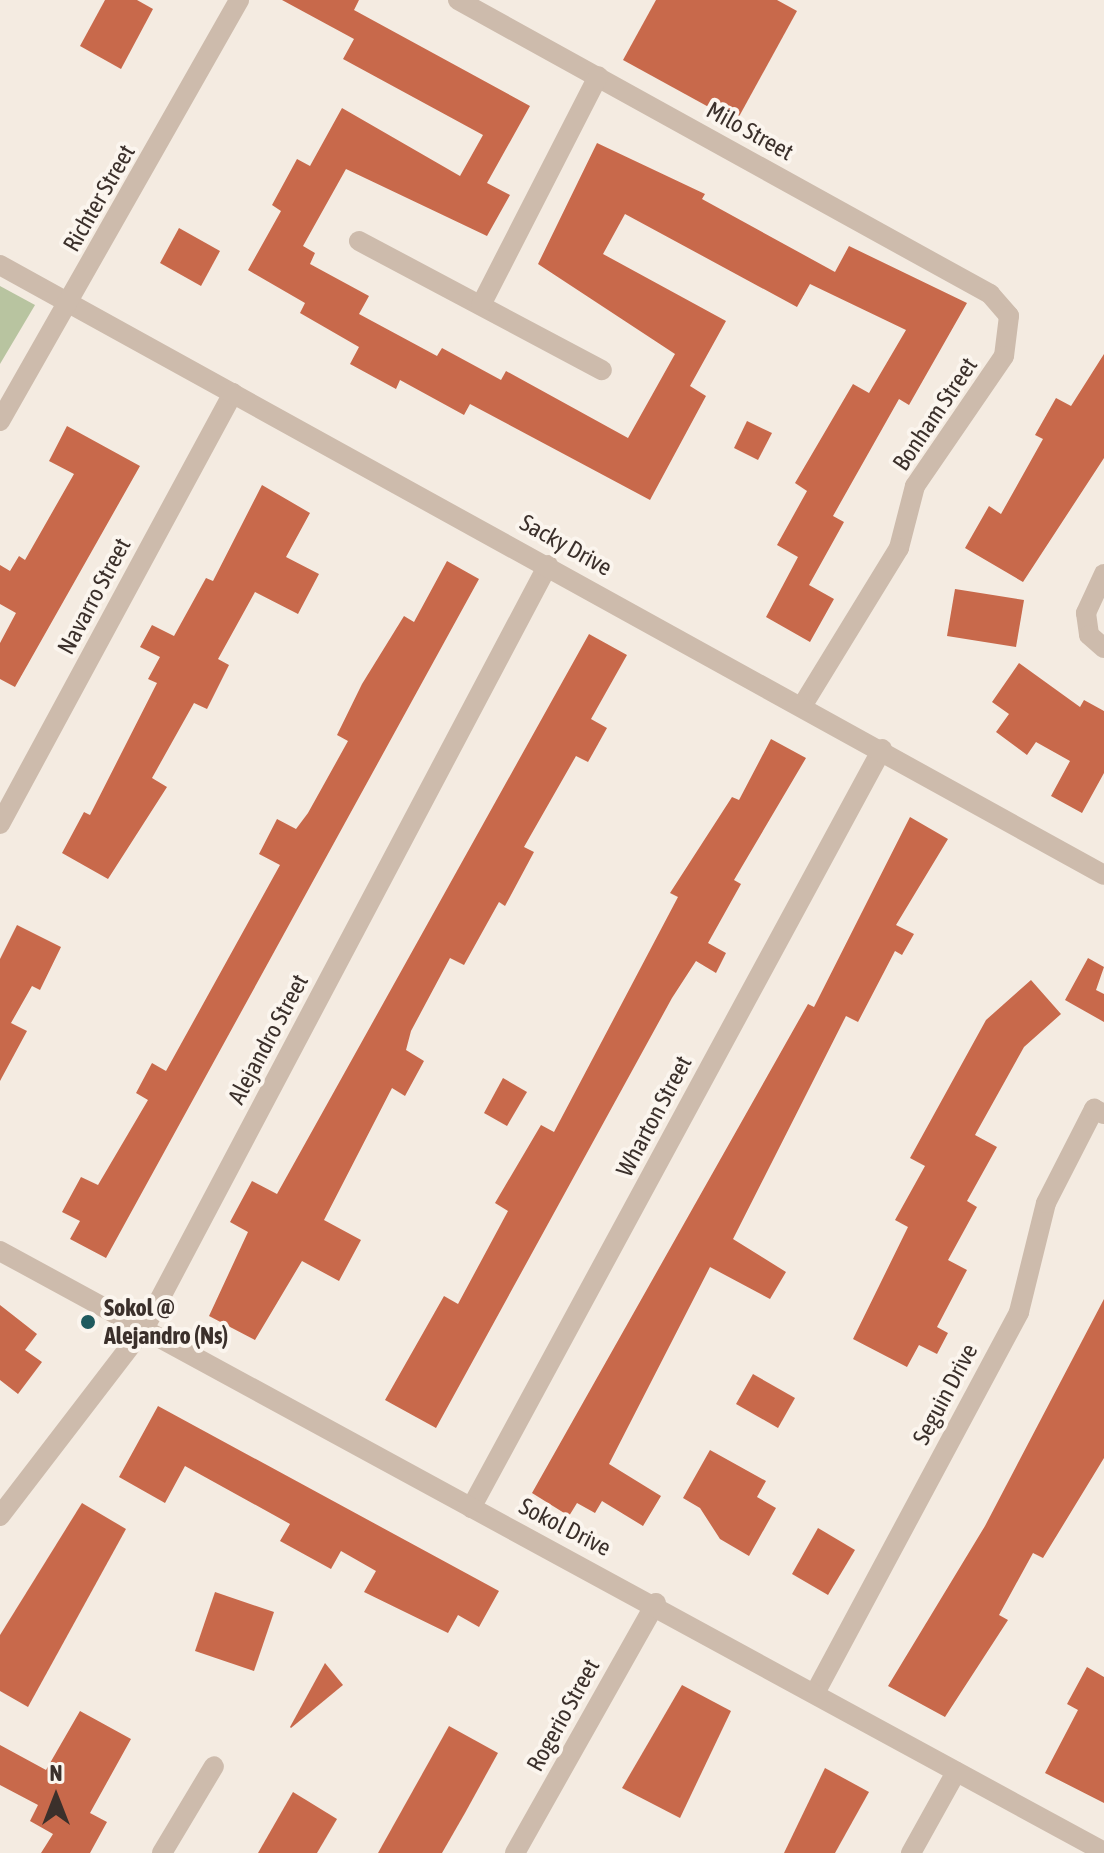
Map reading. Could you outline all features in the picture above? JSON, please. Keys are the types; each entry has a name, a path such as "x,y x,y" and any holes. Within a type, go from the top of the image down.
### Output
{"street":[{"name":"Richter Street","path":"0,421 239,0"},
{"name":"Milo Street","path":"458,0 990,294 1009,316"},
{"path":"481,305 598,76"},
{"path":"359,241 602,370"},
{"name":"Sacky Drive","path":"0,265 882,749 1104,875"},
{"name":"Bonham Street","path":"802,706 899,548 915,486 1004,356 1009,316"},
{"name":"Navarro Street","path":"0,824 233,393"},
{"name":"Alejandro Street","path":"0,1516 145,1327 548,565"},
{"path":"1104,574 1086,613 1089,635 1104,648"},
{"name":"Wharton Street","path":"471,1508 882,749"},
{"name":"Seguin Drive","path":"815,1693 1019,1312 1046,1203 1099,1111"},
{"name":"Sokol Drive","path":"0,1251 145,1327 471,1508 656,1603 1104,1852"},
{"name":"Rogerio Street","path":"515,1853 656,1603"},
{"path":"162,1853 214,1766"},
{"path":"911,1853 956,1772"}],"green space":[{"path":"0,286 35,305 0,364"}],"building":[{"path":"105,0 137,0 153,9 121,69 80,46"},
{"path":"282,0 359,0 354,10 530,106 487,183 510,195 487,236 346,169 303,246 315,253 310,264 369,296 359,314 437,356 442,348 501,380 506,371 628,438 675,354 538,264 597,143 705,194 702,199 835,272 849,246 967,303 909,405 899,399 833,516 844,522 809,585 834,599 810,642 766,617 798,557 777,545 807,491 795,483 853,384 869,393 906,330 810,284 797,307 625,214 603,254 726,321 690,386 706,396 650,500 470,404 464,415 400,380 396,389 350,364 359,347 300,313 305,303 248,270 281,211 272,205 297,159 310,166 342,108 460,176 483,135 343,59 354,39"},
{"path":"656,0 777,0 797,11 736,122 623,60"},
{"path":"179,228 220,251 201,286 160,263"},
{"path":"1104,354 1104,458 1023,582 965,548 989,506 1001,514 1043,439 1035,435 1056,398 1071,406"},
{"path":"747,421 772,433 758,460 734,448"},
{"path":"67,426 140,466 15,687 0,679 0,643 16,613 0,604 0,565 10,571 19,556 25,560 74,474 49,461"},
{"path":"262,485 310,513 286,557 319,574 298,614 255,592 218,659 229,665 207,709 194,703 152,778 167,787 108,879 62,853 84,812 90,815 157,683 148,679 160,657 140,647 152,625 174,636 206,578 213,581"},
{"path":"447,561 479,579 106,1258 70,1239 80,1221 62,1212 81,1177 98,1185 148,1100 136,1093 152,1063 166,1071 280,865 259,854 277,819 296,829 308,813 348,741 337,735 362,684 404,616 414,622"},
{"path":"955,589 1024,600 1016,647 947,636"},
{"path":"589,634 627,655 591,719 607,728 588,762 576,756 524,847 534,852 505,906 499,902 464,965 450,958 411,1031 406,1050 424,1061 405,1096 392,1088 324,1220 361,1240 339,1281 302,1261 255,1340 209,1316 248,1232 230,1222 252,1181 277,1194"},
{"path":"1019,663 1080,707 1084,700 1104,711 1104,773 1082,813 1051,796 1070,761 1036,742 1027,755 996,732 1009,714 992,702"},
{"path":"771,739 806,758 734,880 741,884 708,943 726,953 716,973 696,961 672,998 436,1428 385,1400 444,1296 458,1304 508,1211 495,1203 541,1125 554,1132 678,897 670,893 732,797 739,800"},
{"path":"910,817 948,839 896,925 914,934 902,955 895,951 858,1022 846,1016 733,1239 786,1272 770,1299 710,1267 609,1464 661,1496 643,1526 602,1501 595,1513 577,1503 569,1516 532,1493 808,1004 814,1007"},
{"path":"17,925 61,947 40,990 32,986 11,1023 27,1031 0,1081 0,959"},
{"path":"1088,958 1104,967 1096,990 1104,994 1104,1022 1065,1000"},
{"path":"1031,980 1061,1014 1024,1047 975,1135 997,1147 967,1201 977,1207 948,1260 967,1270 937,1327 948,1333 937,1354 919,1345 907,1367 853,1339 908,1227 895,1220 925,1166 910,1158 986,1020"},
{"path":"503,1078 527,1092 507,1126 484,1113"},
{"path":"1104,1299 1104,1458 1043,1558 1033,1553 999,1615 1008,1620 945,1717 888,1686 985,1526"},
{"path":"0,1305 37,1334 25,1350 42,1362 18,1394 0,1380"},
{"path":"753,1374 795,1398 778,1428 736,1404"},
{"path":"158,1406 499,1591 479,1627 458,1615 448,1633 364,1592 376,1571 341,1551 331,1569 280,1541 290,1524 185,1466 165,1503 119,1477"},
{"path":"710,1450 766,1481 757,1497 776,1508 749,1556 720,1539 700,1508 683,1498"},
{"path":"82,1503 126,1529 28,1707 0,1691 0,1635"},
{"path":"818,1528 855,1550 828,1595 792,1574"},
{"path":"215,1592 274,1612 254,1671 195,1651"},
{"path":"325,1663 343,1685 291,1728 290,1727"},
{"path":"1087,1667 1104,1677 1104,1803 1045,1773 1078,1710 1067,1704"},
{"path":"682,1685 731,1711 680,1818 622,1788"},
{"path":"80,1711 131,1739 90,1813 107,1822 90,1853 41,1853 53,1834 30,1821 38,1805 0,1785 0,1745 46,1770"},
{"path":"449,1726 498,1753 465,1813 442,1853 378,1853"},
{"path":"825,1768 869,1792 835,1853 784,1853"},
{"path":"293,1792 337,1819 317,1853 258,1853"}],"place":[{"name":"Sokol @ Alejandro (Ns)","path":"88,1322"}]}
